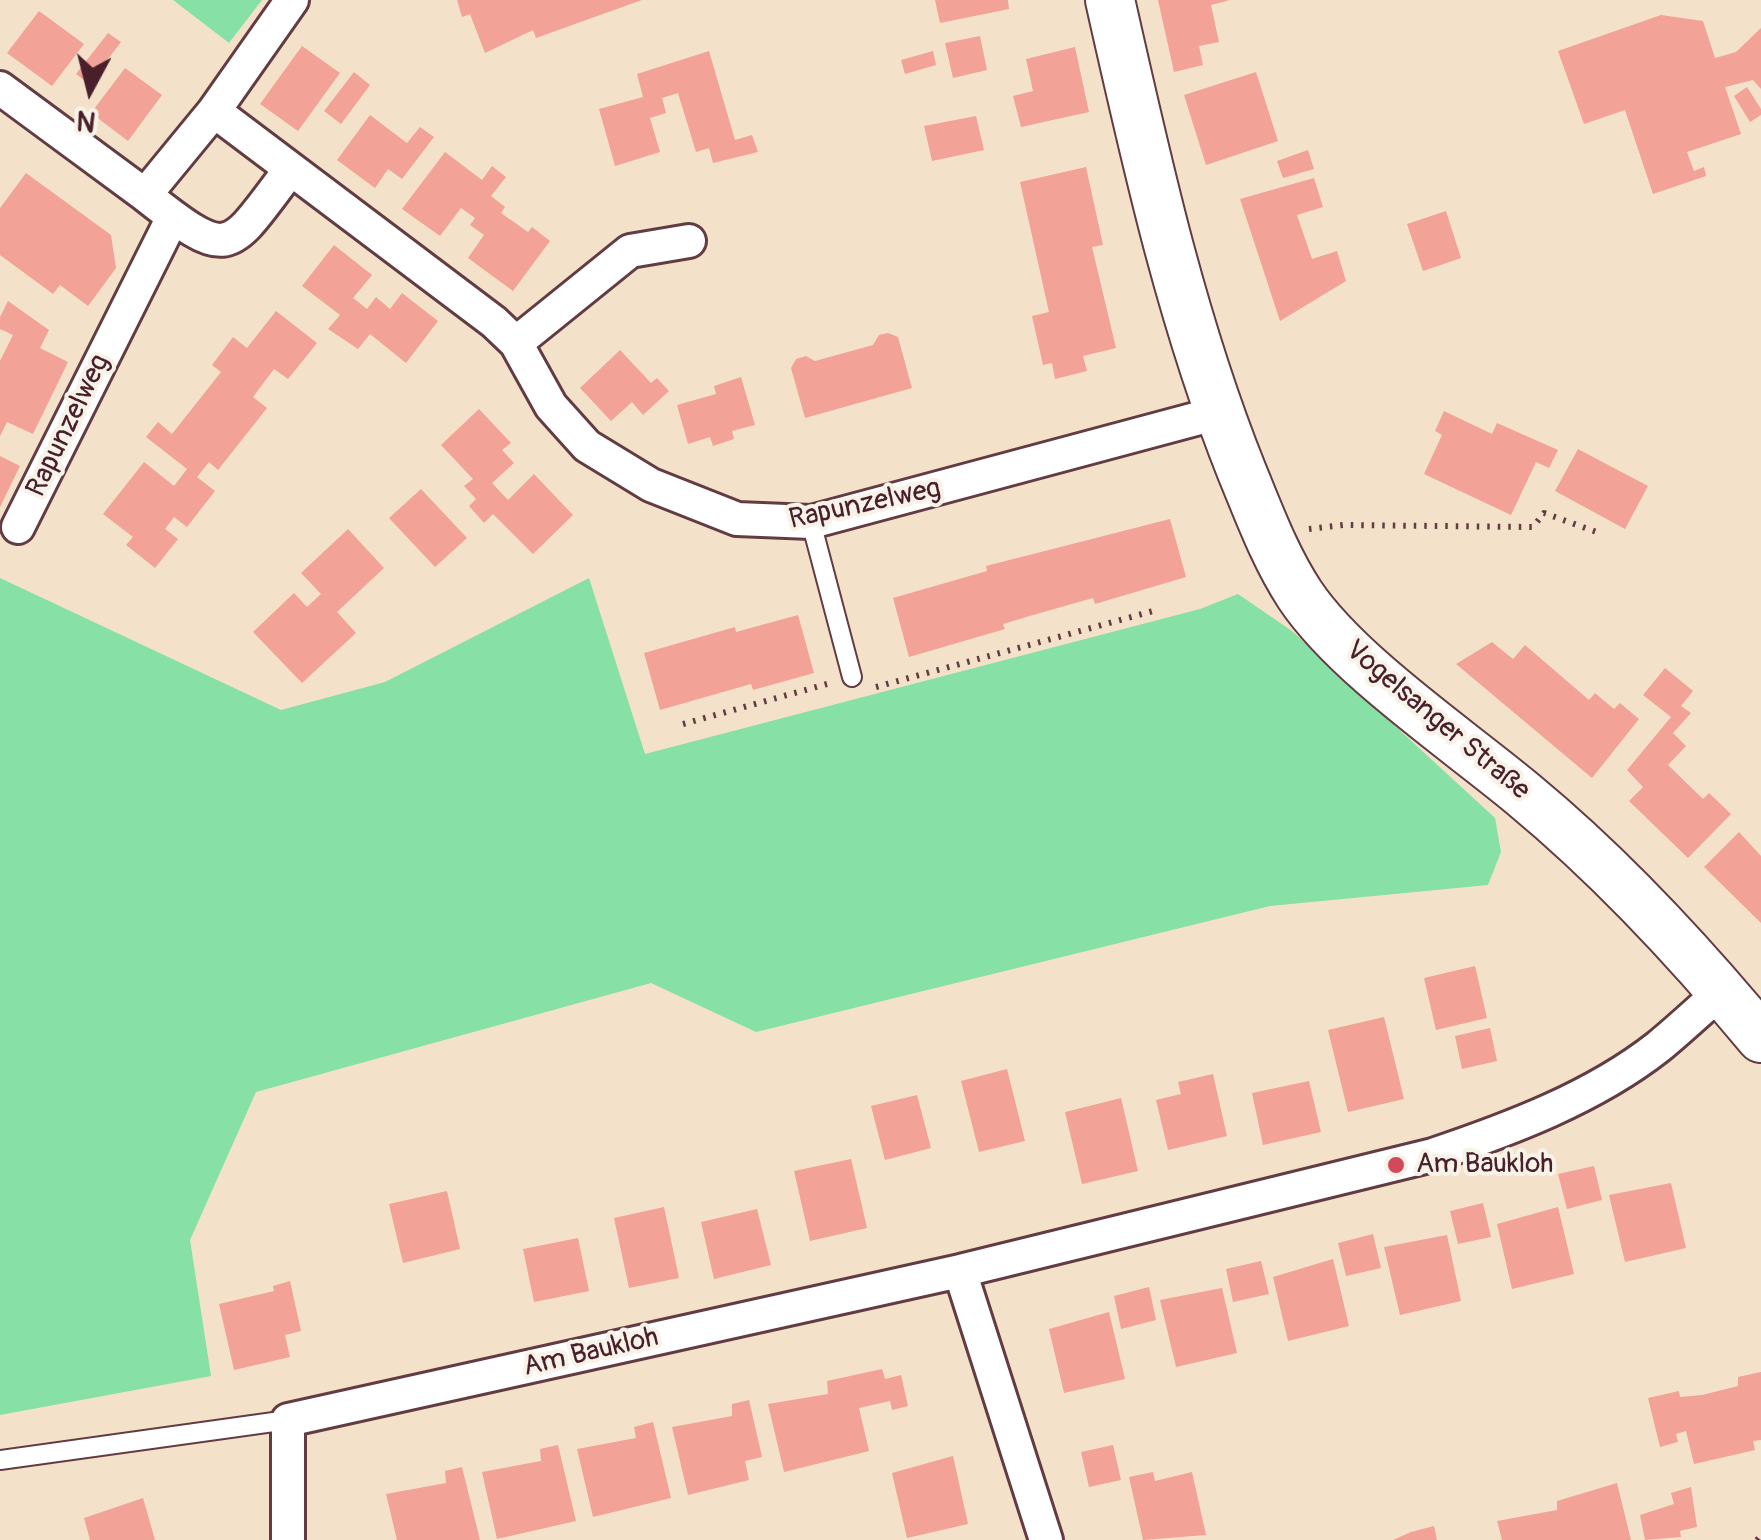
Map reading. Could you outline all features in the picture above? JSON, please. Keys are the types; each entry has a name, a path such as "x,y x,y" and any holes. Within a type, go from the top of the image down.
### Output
{"street":[{"path":"146,195 214,111 292,0"},
{"name":"Vogelsanger Straße","path":"1110,0 1153,194 1218,412 1268,534 1300,596 1364,664 1528,798 1618,879 1761,1038"},
{"path":"0,88 196,235 220,242 244,231 289,172"},
{"name":"Rapunzelweg","path":"214,111 289,172 470,303 516,343 551,406 587,446 651,485 737,519 811,522 1218,412"},
{"name":"Rapunzelweg","path":"18,527 173,217"},
{"path":"516,343 630,250 690,241"},
{"name":"Am Baukloh","path":"288,1420 960,1271 1414,1160 1506,1130 1572,1098 1655,1049 1722,991"},
{"path":"960,1271 1046,1540"},
{"path":"288,1420 288,1540"}],"lane":[{"path":"811,522 852,677"},
{"name":"Am Baukloh","path":"0,1460 288,1420"}],"path":[{"path":"1268,534 1343,525 1532,527 1544,513 1602,534"},
{"path":"684,724 852,677 856,693 1154,611"}],"green space":[{"path":"173,0 262,0 229,43"},
{"path":"0,578 281,710 385,682 589,578 645,754 1200,609 1238,594 1292,631 1495,818 1501,852 1488,885 1270,906 756,1032 651,983 256,1092 190,1240 211,1376 0,1415"}],"building":[{"path":"457,0 642,0 536,38 533,30 485,53 470,14 462,17"},
{"path":"935,0 1008,0 1009,9 940,23"},
{"path":"1158,0 1230,0 1211,5 1219,42 1199,46 1203,65 1174,72"},
{"path":"39,11 84,44 52,86 7,53"},
{"path":"1661,15 1703,21 1715,58 1736,52 1761,28 1761,89 1753,80 1725,87 1741,134 1687,152 1694,171 1704,167 1706,176 1653,194 1625,110 1584,124 1558,51"},
{"path":"108,33 121,42 89,84 76,74"},
{"path":"980,36 987,70 953,78 945,43"},
{"path":"302,46 340,73 298,131 260,104"},
{"path":"1075,47 1089,112 1021,127 1013,96 1033,91 1026,59"},
{"path":"709,51 735,140 752,135 758,152 713,163 709,148 696,152 678,93 662,98 666,113 650,118 660,152 615,166 599,109 643,97 637,74"},
{"path":"933,51 936,65 905,74 901,60"},
{"path":"125,68 162,95 128,141 91,113"},
{"path":"354,72 370,85 341,124 324,111"},
{"path":"1256,72 1278,141 1206,165 1184,95"},
{"path":"1747,87 1761,109 1761,115 1750,122 1734,96"},
{"path":"370,115 407,143 420,127 434,137 402,179 388,169 375,188 337,160"},
{"path":"976,116 984,150 932,161 924,126"},
{"path":"1308,150 1314,169 1283,178 1277,161"},
{"path":"445,152 482,180 492,166 506,177 491,196 505,207 501,213 528,232 532,227 550,241 513,291 468,258 484,235 470,225 475,218 461,208 440,236 402,209"},
{"path":"1086,167 1103,245 1092,247 1116,348 1083,356 1087,371 1055,379 1052,363 1043,365 1032,316 1049,312 1020,182"},
{"path":"26,173 111,235 116,268 88,306 60,285 53,294 0,255 0,208"},
{"path":"1314,178 1323,207 1297,215 1312,259 1337,251 1346,281 1280,321 1240,199"},
{"path":"1446,211 1461,258 1423,271 1407,224"},
{"path":"334,245 372,275 353,298 367,309 376,297 390,309 402,293 438,321 406,363 370,334 358,349 328,329 340,315 302,286"},
{"path":"8,301 49,330 40,348 68,362 33,434 7,422 0,436 0,361 13,335 0,329 0,317"},
{"path":"276,311 317,343 288,379 274,369 253,397 267,408 218,470 209,462 197,477 215,491 187,527 174,517 165,529 178,539 155,568 126,545 133,537 103,514 144,462 174,486 187,469 146,437 158,422 172,434 221,372 212,365 233,337 247,348"},
{"path":"879,335 898,337 912,388 805,418 791,368 796,359 806,356 815,361 873,345"},
{"path":"620,350 651,383 657,378 669,391 643,415 632,402 611,421 580,388"},
{"path":"741,377 755,425 732,431 734,439 713,446 710,437 688,444 677,405 716,394 714,386"},
{"path":"479,409 511,443 502,450 514,463 492,483 508,500 534,474 573,515 533,554 493,514 484,523 469,506 476,499 464,486 473,479 441,445"},
{"path":"1444,411 1492,434 1497,423 1558,450 1549,468 1536,462 1511,515 1424,474 1442,435 1435,431"},
{"path":"1578,449 1648,486 1625,529 1555,491"},
{"path":"0,456 20,466 0,507"},
{"path":"421,489 467,538 435,567 389,518"},
{"path":"1170,519 1186,577 1095,604 1093,598 1033,615 1003,624 1005,629 909,657 893,598 987,571 986,566"},
{"path":"348,529 384,568 337,612 356,633 302,683 253,632 294,593 307,607 321,594 301,573"},
{"path":"798,615 814,673 753,690 751,684 660,710 644,653 735,627 736,632"},
{"path":"1492,642 1513,659 1525,645 1589,700 1595,693 1614,709 1620,703 1639,719 1592,778 1456,664"},
{"path":"1665,668 1693,691 1681,706 1691,713 1673,733 1686,746 1668,765 1703,799 1709,793 1731,814 1688,858 1629,801 1643,787 1627,770 1671,717 1643,695"},
{"path":"1739,832 1761,856 1761,923 1704,867"},
{"path":"1475,966 1487,1018 1436,1030 1424,978"},
{"path":"1384,1017 1404,1099 1348,1112 1328,1030"},
{"path":"1490,1028 1497,1061 1462,1069 1455,1036"},
{"path":"1007,1069 1025,1141 979,1152 961,1081"},
{"path":"1213,1074 1227,1136 1168,1150 1156,1100 1181,1094 1178,1082"},
{"path":"1309,1081 1321,1132 1263,1145 1252,1093"},
{"path":"917,1095 931,1148 885,1160 871,1106"},
{"path":"1121,1098 1138,1171 1082,1184 1065,1112"},
{"path":"851,1159 867,1228 810,1241 794,1171"},
{"path":"1594,1166 1602,1200 1567,1209 1558,1174"},
{"path":"1671,1183 1686,1248 1625,1262 1609,1195"},
{"path":"447,1191 460,1249 403,1263 389,1204"},
{"path":"1483,1203 1491,1237 1458,1244 1450,1211"},
{"path":"664,1207 679,1278 629,1288 614,1218"},
{"path":"1558,1207 1574,1274 1512,1289 1497,1224"},
{"path":"757,1209 771,1265 714,1279 701,1222"},
{"path":"1373,1234 1381,1268 1346,1276 1338,1243"},
{"path":"1447,1235 1461,1301 1400,1315 1384,1247"},
{"path":"578,1238 589,1291 534,1302 523,1249"},
{"path":"1333,1259 1349,1326 1288,1341 1273,1277"},
{"path":"1261,1261 1269,1294 1233,1302 1226,1269"},
{"path":"290,1281 301,1331 285,1335 290,1357 234,1370 219,1304 274,1291 273,1286"},
{"path":"1149,1287 1156,1320 1121,1329 1114,1296"},
{"path":"1222,1288 1237,1353 1176,1367 1160,1300"},
{"path":"1109,1312 1125,1379 1064,1393 1049,1329"},
{"path":"882,1369 885,1379 901,1375 908,1406 892,1410 890,1401 859,1408 869,1451 784,1472 768,1404 828,1394 827,1381"},
{"path":"1761,1372 1761,1440 1753,1441 1755,1450 1694,1464 1686,1431 1676,1434 1678,1442 1660,1447 1648,1398 1679,1391 1680,1397 1702,1395 1738,1386 1738,1377"},
{"path":"749,1400 762,1457 745,1461 749,1480 688,1495 672,1427 732,1416 732,1404"},
{"path":"653,1422 671,1498 593,1517 577,1449 636,1438 634,1427"},
{"path":"558,1445 576,1521 497,1539 482,1472 541,1461 540,1449"},
{"path":"1113,1445 1121,1480 1089,1487 1081,1452"},
{"path":"953,1456 968,1524 907,1538 892,1473"},
{"path":"462,1467 480,1540 397,1540 386,1494 446,1483 445,1471"},
{"path":"1153,1472 1155,1481 1192,1472 1206,1535 1143,1540 1129,1477"},
{"path":"1617,1483 1631,1540 1502,1540 1497,1521 1557,1510 1557,1501"},
{"path":"1691,1487 1697,1527 1680,1531 1681,1537 1645,1540 1640,1515 1674,1504 1671,1493"},
{"path":"143,1498 155,1540 90,1540 84,1518"},
{"path":"1434,1526 1437,1540 1393,1540 1411,1532"}],"place":[{"name":"Am Baukloh","path":"1396,1165"}]}
